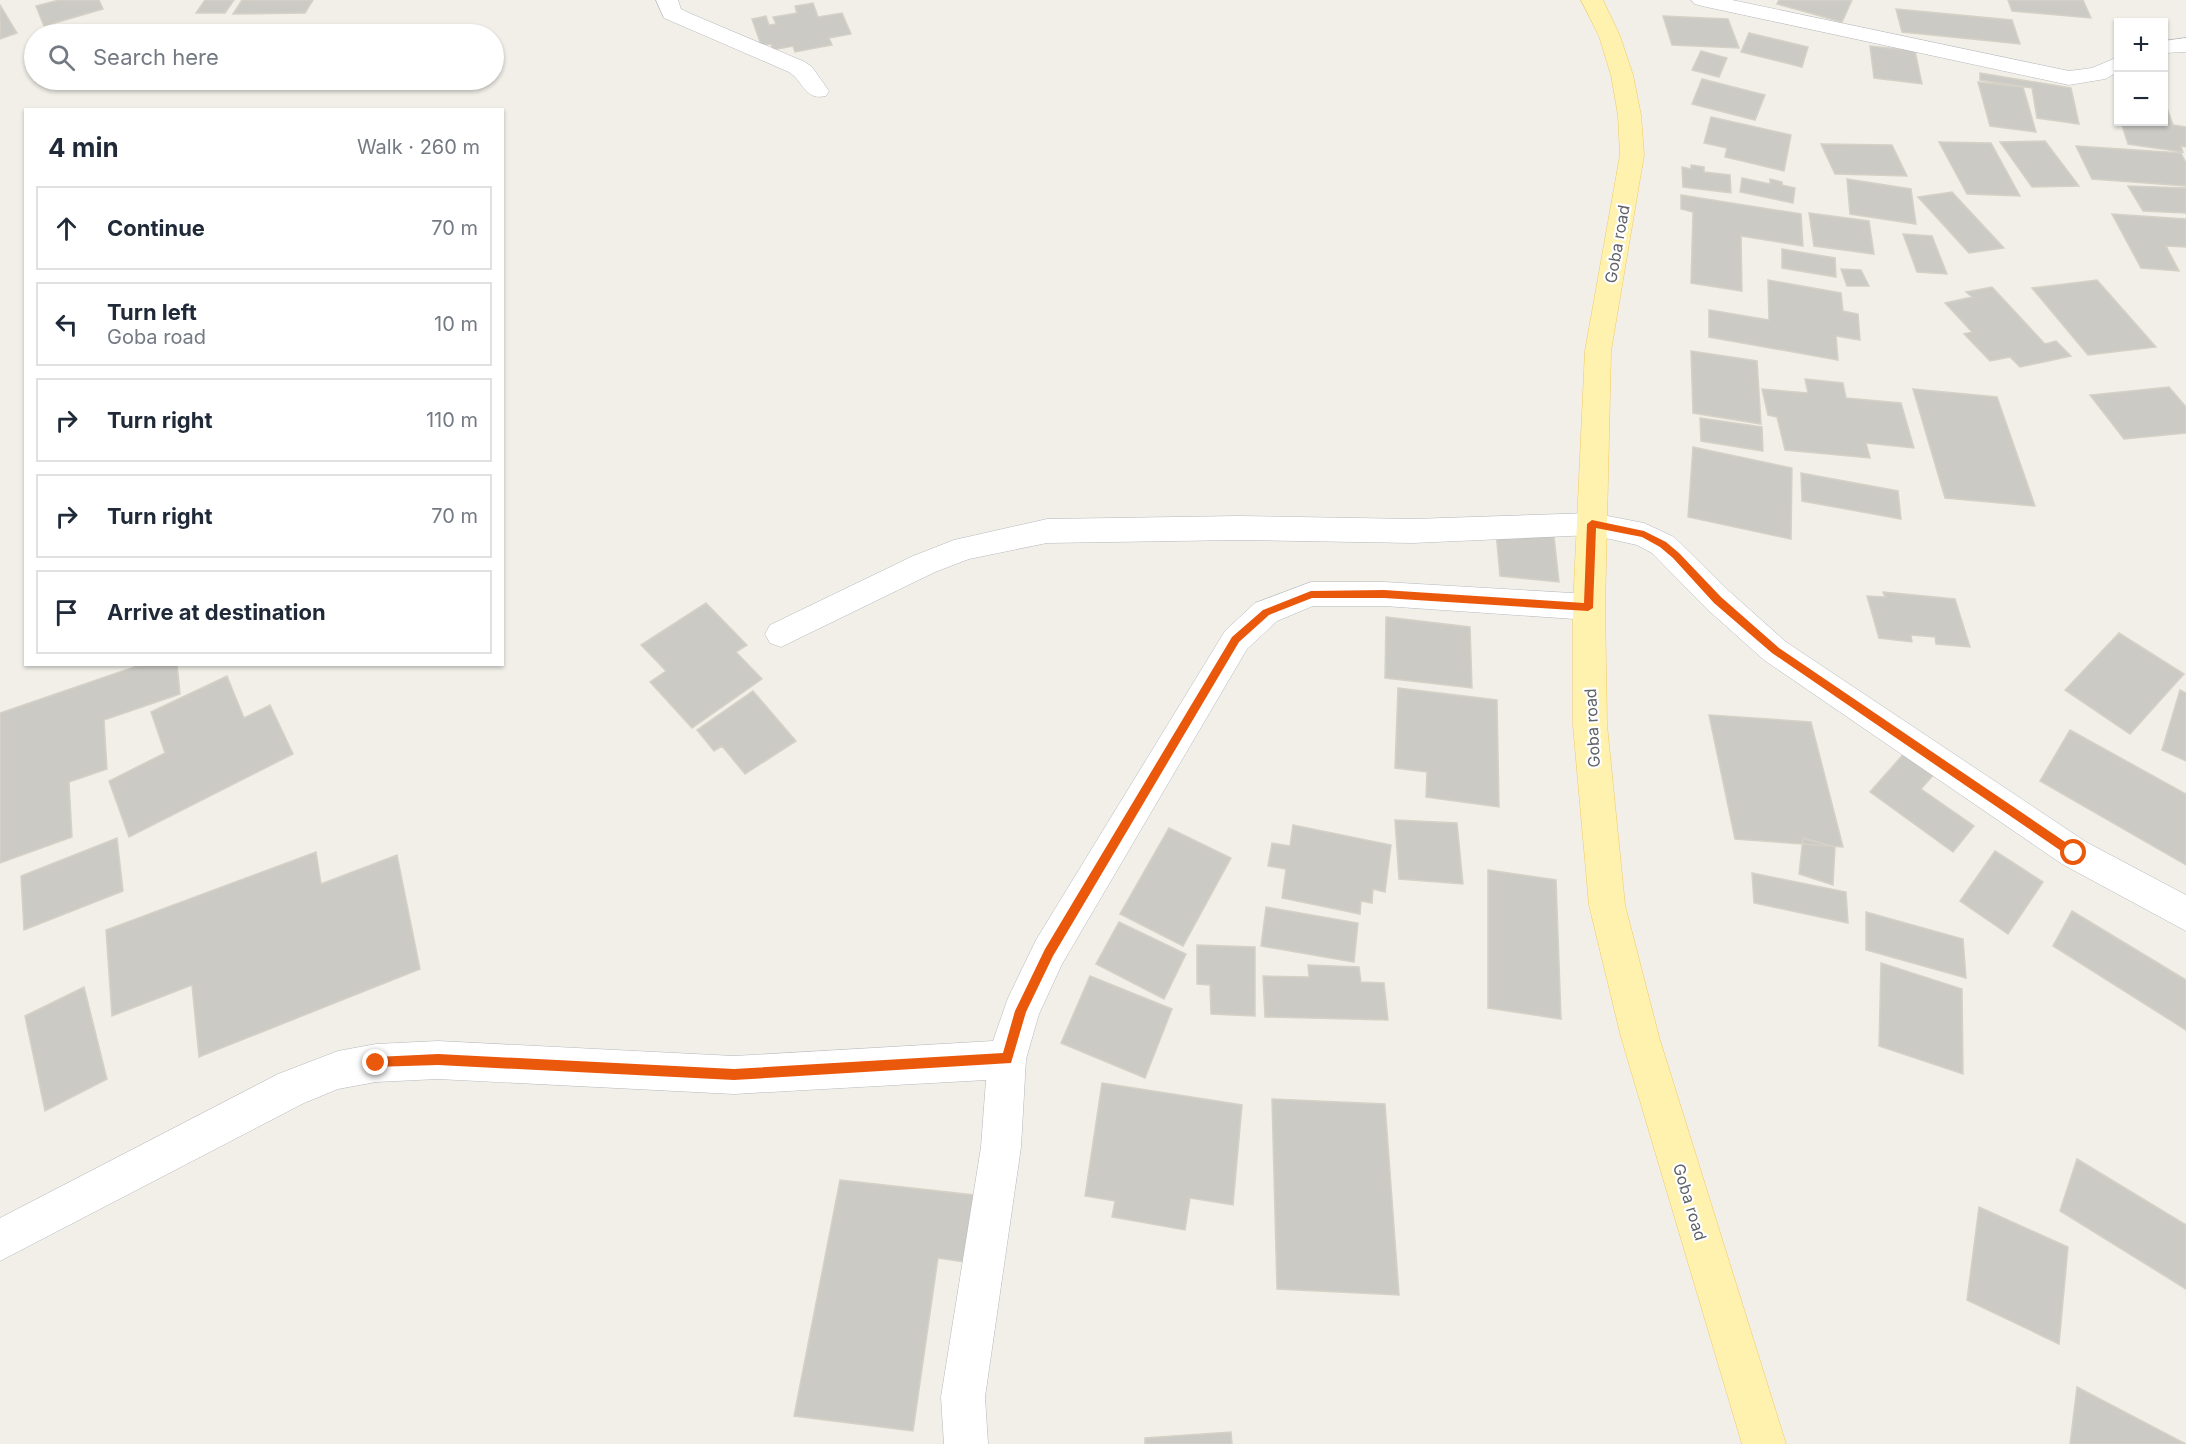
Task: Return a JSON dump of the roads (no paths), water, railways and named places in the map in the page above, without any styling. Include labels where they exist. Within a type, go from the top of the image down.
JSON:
[{"type":"main road","name":"Goba road","points":[[1592,0],[1624,78],[1632,126],[1632,155],[1598,351],[1588,608],[1590,725],[1607,905],[1640,1037],[1764,1444]]},
{"type":"street","points":[[667,0],[672,13],[681,18],[797,67],[804,72],[818,91]]},
{"type":"street","points":[[1702,0],[2069,78],[2097,74],[2114,66]]},
{"type":"street","points":[[2168,47],[2186,45]]},
{"type":"street","points":[[780,634],[924,564],[965,548],[1047,531],[1239,528],[1413,531],[1592,524],[1644,534],[1676,556],[1718,600],[1776,651],[2074,853],[2186,915]]},
{"type":"street","points":[[966,1444],[963,1397],[1001,1147],[1007,1059],[1021,1011],[1049,952],[1236,640],[1266,612],[1311,594],[1384,594],[1588,608]]},
{"type":"street","points":[[0,1240],[292,1088],[338,1070],[376,1063],[438,1060],[734,1075],[1007,1059]]}]
